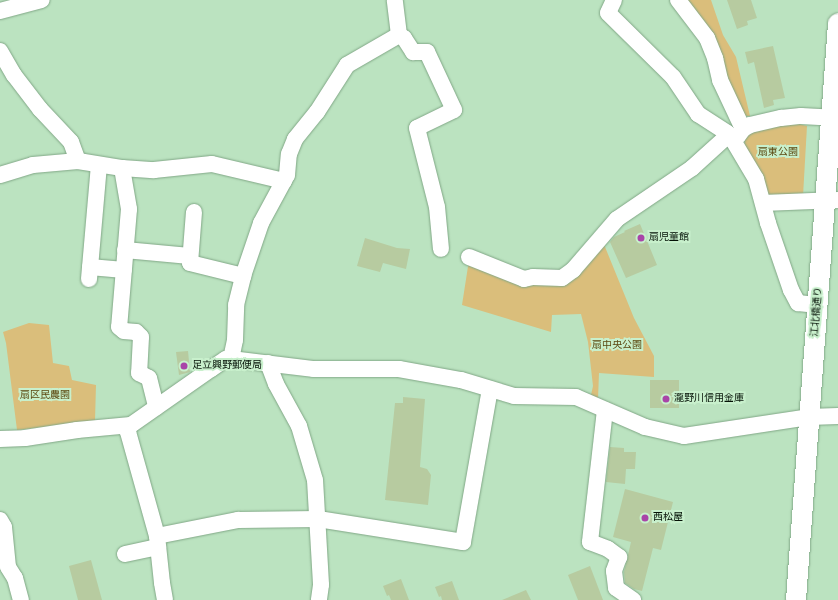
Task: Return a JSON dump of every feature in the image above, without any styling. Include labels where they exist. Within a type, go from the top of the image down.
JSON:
[{"type":"main road","name":"江北橋通り","points":[[796,600],[818,305],[832,201],[838,24]]},
{"type":"street","points":[[0,11],[42,0]]},
{"type":"street","points":[[395,0],[399,35]]},
{"type":"street","points":[[614,0],[608,13],[673,77],[698,114],[727,133],[737,133]]},
{"type":"street","points":[[678,0],[706,38],[715,58],[720,80],[737,133],[756,179],[791,290],[798,303],[818,305]]},
{"type":"street","points":[[231,359],[235,340],[236,305],[243,276],[261,223],[287,175],[289,154],[295,139],[317,112],[347,65],[399,35]]},
{"type":"street","points":[[399,35],[404,38],[413,52],[427,52],[454,110],[417,128],[437,208],[441,249]]},
{"type":"street","points":[[0,51],[14,75],[40,109],[71,142],[78,161]]},
{"type":"street","points":[[468,257],[524,279],[534,277],[562,278],[573,270],[617,219],[692,168],[724,139],[750,125],[801,116],[834,118]]},
{"type":"street","points":[[0,175],[33,165],[78,161],[122,168],[154,170],[212,164],[284,181]]},
{"type":"street","points":[[99,165],[90,273],[124,270]]},
{"type":"street","points":[[122,168],[128,209],[120,327],[124,331],[136,332],[141,337],[139,373],[149,378],[156,407]]},
{"type":"street","points":[[763,203],[832,201]]},
{"type":"street","points":[[194,212],[190,262],[243,276]]},
{"type":"street","points":[[125,250],[190,256]]},
{"type":"street","points":[[0,439],[25,438],[77,430],[134,424],[226,359],[314,369],[398,369],[454,379],[514,396],[576,397],[645,427],[684,436],[809,417],[838,416]]},
{"type":"street","points":[[268,363],[276,384],[299,426],[315,480],[321,585],[319,600]]},
{"type":"street","points":[[125,554],[158,541],[238,520],[318,519],[463,542],[490,390]]},
{"type":"street","points":[[605,410],[590,542],[608,549],[619,557],[614,571],[616,588],[633,600]]},
{"type":"street","points":[[125,426],[128,432],[158,541],[165,600]]},
{"type":"street","points":[[0,520],[4,527],[8,567],[15,578],[21,600]]},
{"type":"green space","points":[[685,0],[711,0],[723,35],[736,57],[750,116],[743,116]]},
{"type":"green space","name":"扇東公園","points":[[799,124],[807,126],[803,196],[767,197],[744,148],[745,139],[750,130],[779,125]]},
{"type":"green space","name":"扇中央公園","points":[[603,242],[634,318],[654,356],[654,377],[599,373],[598,399],[591,395],[593,386],[588,342],[581,314],[552,315],[551,332],[462,305],[469,260],[564,282]]},
{"type":"green space","name":"扇区民農園","points":[[29,323],[49,325],[53,363],[69,366],[72,380],[96,385],[95,421],[17,430],[6,343],[3,332]]},
{"type":"building","points":[[727,0],[751,0],[757,18],[747,21],[748,25],[737,29]]},
{"type":"building","points":[[773,46],[785,98],[773,100],[774,105],[764,108],[754,62],[748,64],[745,52]]},
{"type":"building","points":[[640,224],[657,265],[626,278],[610,242],[614,237],[625,232],[624,231]]},
{"type":"building","points":[[365,238],[397,248],[410,249],[406,269],[383,263],[380,272],[357,266]]},
{"type":"building","points":[[188,351],[190,372],[179,375],[176,352]]},
{"type":"building","points":[[650,380],[679,380],[679,408],[650,408]]},
{"type":"building","points":[[403,397],[425,399],[420,467],[427,469],[431,475],[428,505],[385,500],[395,403],[403,403]]},
{"type":"building","points":[[610,447],[624,448],[624,452],[636,452],[635,469],[626,469],[625,484],[606,482]]},
{"type":"building","points":[[625,489],[673,502],[661,550],[653,548],[642,591],[634,589],[625,583],[624,572],[631,542],[613,537]]},
{"type":"building","points":[[91,560],[102,600],[78,600],[69,566]]},
{"type":"building","points":[[590,566],[603,600],[578,600],[568,575]]},
{"type":"building","points":[[401,579],[409,600],[391,600],[389,595],[387,596],[383,586]]},
{"type":"building","points":[[452,581],[459,600],[442,600],[441,596],[439,597],[435,587]]},
{"type":"building","points":[[526,590],[531,600],[502,600]]},
{"type":"place","name":"扇児童館","points":[[641,238]]},
{"type":"place","name":"足立興野郵便局","points":[[184,366]]},
{"type":"place","name":"瀧野川信用金庫","points":[[666,399]]},
{"type":"place","name":"西松屋","points":[[645,518]]}]
